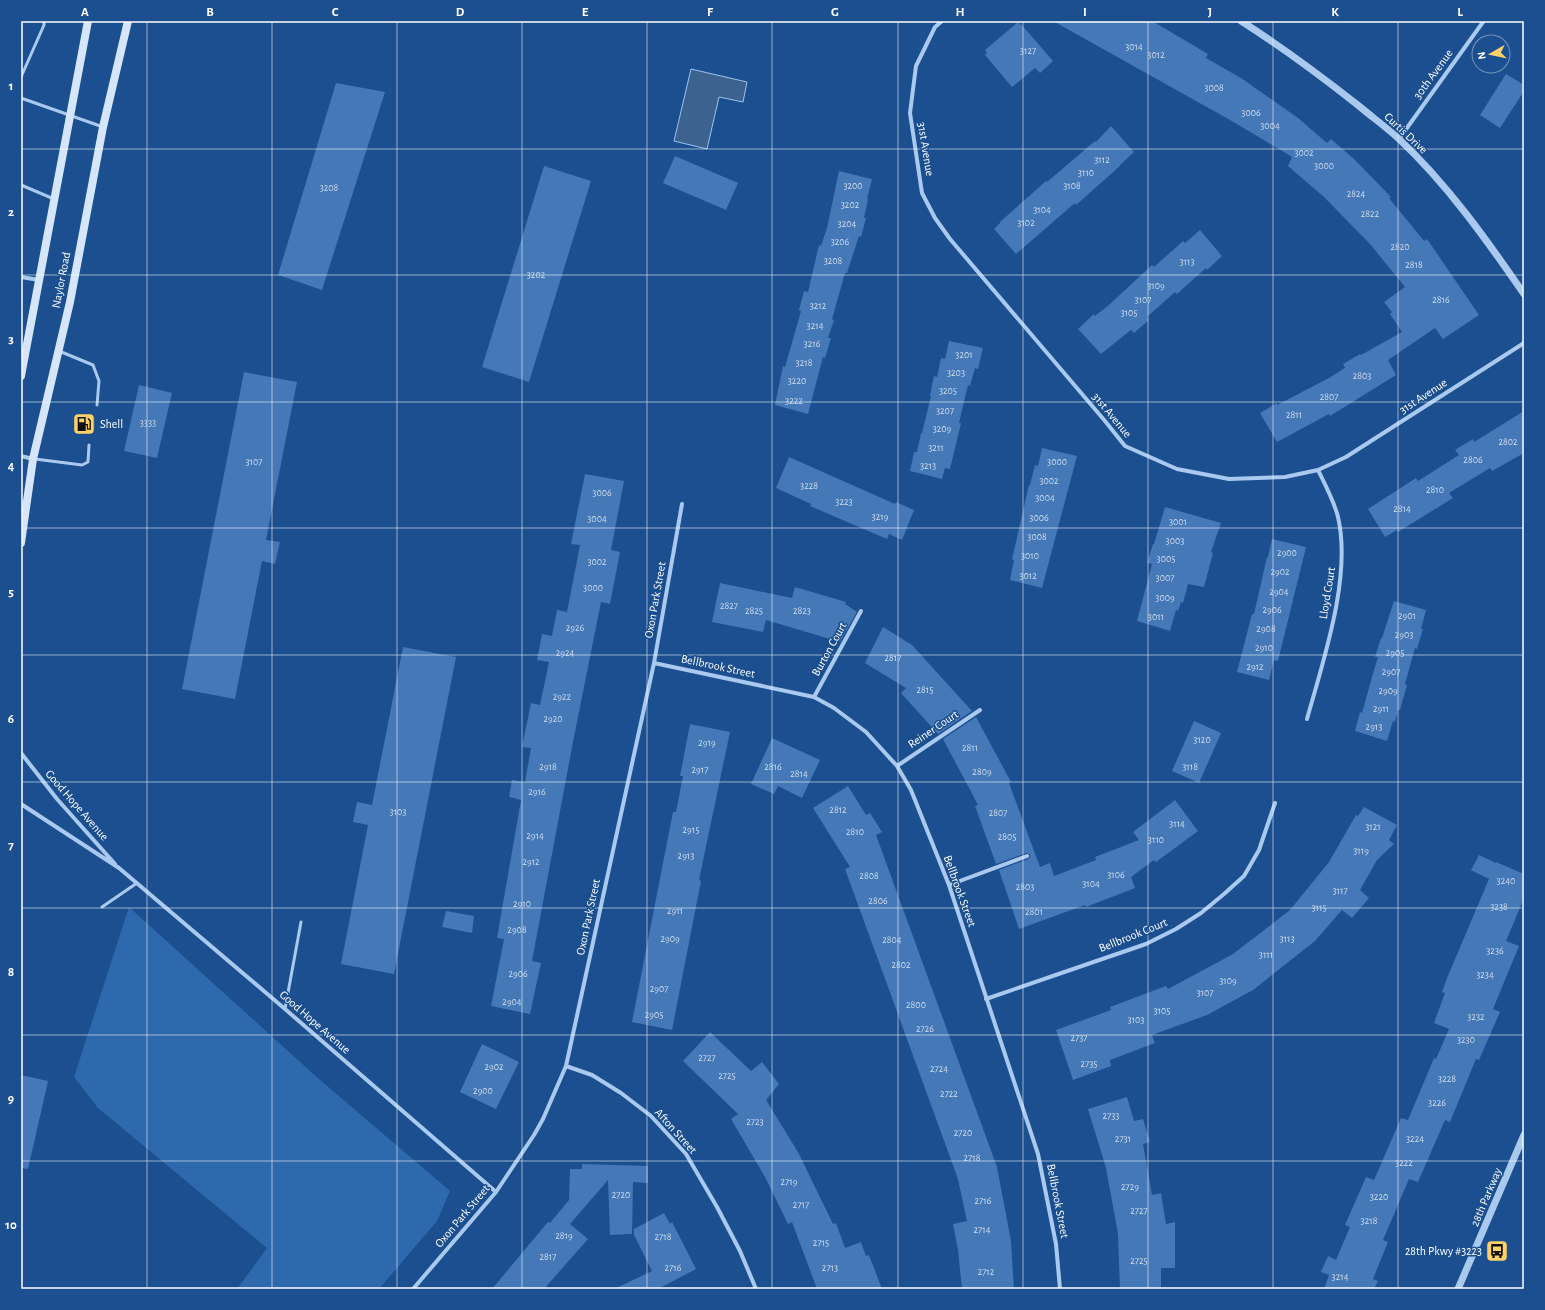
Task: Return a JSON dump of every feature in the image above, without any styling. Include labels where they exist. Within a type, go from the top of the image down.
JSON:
[{"type":"main road","name":"Naylor Road","points":[[21,376],[88,21]]},
{"type":"main road","name":"Naylor Road","points":[[21,543],[33,459],[70,302],[103,127],[128,21]]},
{"type":"street","name":"31st Avenue","points":[[942,21],[935,27],[916,66],[910,113],[922,193],[935,218],[950,239],[1125,446],[1177,469],[1229,479],[1285,477],[1318,470],[1346,457],[1524,343]]},
{"type":"street","name":"Curtis Drive","points":[[1241,21],[1273,41],[1327,81],[1399,138],[1450,195],[1488,242],[1524,294]]},
{"type":"street","name":"30th Avenue","points":[[1399,138],[1483,22]]},
{"type":"street","points":[[21,277],[39,280]]},
{"type":"street","points":[[21,456],[33,459]]},
{"type":"street","name":"Lloyd Court","points":[[1307,719],[1337,603],[1342,546],[1338,518],[1332,498],[1318,470]]},
{"type":"street","name":"Oxon Park Street","points":[[413,1289],[496,1192],[543,1119],[566,1066],[654,663],[682,504]]},
{"type":"street","name":"Burton Court","points":[[814,697],[861,611]]},
{"type":"street","name":"Bellbrook Street","points":[[654,663],[814,697],[834,708],[866,732],[897,766],[911,790],[949,885],[1038,1154],[1056,1244],[1060,1289]]},
{"type":"street","name":"Reiner Court","points":[[897,766],[980,710]]},
{"type":"street","name":"Good Hope Avenue","points":[[21,753],[57,799],[119,868]]},
{"type":"street","name":"Good Hope Avenue","points":[[21,804],[119,868],[285,1009],[496,1192]]},
{"type":"street","name":"Bellbrook Court","points":[[986,999],[1146,944],[1176,929],[1201,913],[1244,876],[1259,850],[1275,804]]},
{"type":"street","points":[[949,885],[1027,856]]},
{"type":"street","name":"Afton Street","points":[[566,1066],[592,1075],[621,1093],[651,1116],[686,1154],[718,1207],[740,1251],[756,1289]]},
{"type":"street","name":"28th Parkway","points":[[1458,1289],[1524,1135]]},
{"type":"lane","points":[[21,77],[44,25],[44,21]]},
{"type":"lane","points":[[21,98],[103,127]]},
{"type":"lane","points":[[21,185],[54,199]]},
{"type":"lane","points":[[58,350],[93,365],[98,381],[97,406]]},
{"type":"lane","points":[[33,459],[82,465],[88,462],[89,445]]},
{"type":"lane","points":[[102,907],[137,883]]},
{"type":"lane","points":[[285,1009],[301,922]]},
{"type":"shaded area","points":[[691,69],[747,82],[743,102],[719,97],[707,149],[674,141]]},
{"type":"shaded area","points":[[129,907],[319,1079],[450,1191],[437,1221],[379,1289],[237,1289],[267,1248],[98,1108],[74,1077]]},
{"type":"building","points":[[1053,21],[1152,21],[1208,54],[1206,58],[1241,78],[1298,118],[1327,143],[1331,139],[1354,159],[1391,197],[1389,198],[1424,241],[1427,239],[1479,315],[1443,339],[1435,328],[1388,360],[1396,375],[1330,416],[1329,414],[1277,442],[1260,413],[1277,403],[1277,405],[1329,378],[1345,368],[1343,364],[1402,332],[1390,314],[1392,312],[1384,302],[1405,287],[1370,244],[1324,197],[1288,166],[1292,157],[1230,120]]},
{"type":"building","points":[[1018,22],[1053,61],[1040,73],[1035,68],[1012,87],[985,55],[987,53],[985,50]]},
{"type":"building","points":[[1506,74],[1524,85],[1524,91],[1500,128],[1480,115]]},
{"type":"building","points":[[336,83],[385,92],[322,290],[278,275]]},
{"type":"building","points":[[1111,126],[1134,152],[1076,205],[1075,203],[1016,254],[994,229],[1046,181],[1047,182],[1095,141],[1096,142]]},
{"type":"building","points":[[675,156],[738,183],[726,210],[663,183]]},
{"type":"building","points":[[544,166],[591,181],[529,382],[482,367]]},
{"type":"building","points":[[839,171],[872,179],[864,218],[866,218],[861,237],[859,236],[847,273],[845,273],[832,319],[834,320],[828,338],[831,338],[825,358],[823,357],[808,414],[775,405],[783,366],[785,367],[801,311],[799,310],[804,291],[808,292],[819,245],[821,246],[827,228]]},
{"type":"building","points":[[1200,230],[1222,256],[1177,294],[1175,292],[1147,317],[1149,320],[1134,333],[1131,330],[1101,354],[1078,329],[1094,314],[1095,316],[1110,304],[1152,265],[1154,267],[1183,241],[1185,243]]},
{"type":"building","points":[[949,341],[983,348],[978,369],[975,368],[970,386],[968,385],[950,469],[945,468],[942,479],[910,471],[914,452],[917,452],[922,433],[934,376],[937,377],[941,358],[945,359]]},
{"type":"building","points":[[244,372],[297,382],[266,540],[280,542],[275,564],[262,561],[235,699],[182,689]]},
{"type":"building","points":[[139,385],[172,393],[157,458],[124,451]]},
{"type":"building","points":[[1524,411],[1524,453],[1492,471],[1490,468],[1449,493],[1453,498],[1398,532],[1397,530],[1385,537],[1368,509],[1416,478],[1418,481],[1459,455],[1455,450],[1473,439],[1474,442]]},
{"type":"building","points":[[1042,448],[1077,456],[1042,588],[1010,580],[1014,560],[1012,559],[1029,485],[1035,465],[1038,466]]},
{"type":"building","points":[[789,457],[895,504],[896,502],[914,510],[902,540],[889,534],[887,539],[810,506],[811,504],[776,488]]},
{"type":"building","points":[[585,474],[624,481],[611,550],[620,552],[610,604],[601,602],[572,747],[532,961],[541,963],[530,1014],[491,1006],[504,939],[497,938],[521,800],[509,797],[512,780],[525,782],[531,748],[522,747],[531,703],[540,705],[549,662],[537,660],[542,634],[552,636],[557,610],[567,612],[580,545],[571,544]]},
{"type":"building","points":[[1165,507],[1221,523],[1211,552],[1213,553],[1204,587],[1188,584],[1183,603],[1181,602],[1178,611],[1176,610],[1170,631],[1137,621],[1152,564],[1147,563]]},
{"type":"building","points":[[1272,539],[1306,547],[1278,661],[1274,660],[1269,680],[1237,672],[1252,614],[1254,614]]},
{"type":"building","points":[[720,583],[792,598],[795,587],[846,602],[845,604],[857,612],[840,642],[766,620],[763,632],[712,622]]},
{"type":"building","points":[[1394,601],[1426,610],[1421,629],[1423,629],[1417,649],[1415,648],[1405,684],[1407,685],[1400,710],[1398,710],[1395,722],[1393,721],[1387,741],[1355,731],[1360,712],[1362,713],[1378,657],[1375,657]]},
{"type":"building","points":[[883,627],[912,645],[972,711],[938,734],[901,693],[906,688],[865,663]]},
{"type":"building","points":[[403,647],[456,657],[394,974],[341,964],[368,825],[353,822],[357,802],[372,805]]},
{"type":"building","points":[[976,717],[1011,782],[1009,783],[1040,867],[1050,863],[1054,876],[1096,860],[1095,857],[1139,840],[1133,832],[1175,800],[1198,831],[1156,862],[1154,860],[1131,877],[1135,888],[1086,907],[1085,905],[1019,929],[999,870],[1028,859],[1030,854],[1026,853],[996,864],[975,806],[978,805],[943,739]]},
{"type":"building","points":[[1194,721],[1221,733],[1199,783],[1172,771]]},
{"type":"building","points":[[690,724],[730,732],[699,880],[701,881],[672,1030],[632,1022],[673,812],[676,812],[683,776],[680,776]]},
{"type":"building","points":[[772,738],[820,760],[802,798],[778,786],[774,794],[751,784]]},
{"type":"building","points":[[848,786],[866,815],[870,813],[882,832],[876,835],[997,1167],[1011,1241],[1014,1289],[962,1289],[958,1250],[953,1224],[967,1221],[958,1179],[845,869],[850,867],[813,808]]},
{"type":"building","points":[[1364,807],[1397,825],[1389,840],[1394,844],[1377,860],[1360,890],[1369,898],[1352,918],[1342,910],[1315,941],[1253,990],[1207,1015],[1152,1035],[1155,1043],[1110,1060],[1111,1066],[1073,1080],[1056,1030],[1111,1010],[1110,1007],[1166,986],[1168,989],[1233,954],[1290,910],[1329,862],[1356,815],[1358,816]]},
{"type":"building","points":[[1479,855],[1524,874],[1524,898],[1506,941],[1519,946],[1493,1009],[1500,1012],[1479,1060],[1476,1059],[1450,1122],[1445,1120],[1418,1182],[1409,1179],[1383,1240],[1388,1242],[1373,1279],[1378,1281],[1374,1289],[1324,1289],[1329,1275],[1321,1272],[1328,1256],[1336,1260],[1350,1227],[1345,1225],[1366,1177],[1374,1180],[1401,1118],[1408,1120],[1434,1058],[1436,1059],[1449,1029],[1434,1023],[1445,993],[1442,992],[1447,978],[1489,879],[1471,870]]},
{"type":"building","points":[[446,911],[474,916],[472,933],[442,927]]},
{"type":"building","points":[[710,1032],[751,1071],[762,1062],[779,1084],[766,1100],[798,1152],[833,1224],[836,1223],[845,1248],[861,1242],[866,1256],[869,1255],[882,1289],[817,1289],[792,1222],[788,1224],[765,1177],[731,1119],[738,1114],[683,1061]]},
{"type":"building","points":[[482,1044],[519,1062],[496,1109],[460,1092]]},
{"type":"building","points":[[21,1075],[48,1081],[28,1169],[21,1168]]},
{"type":"building","points":[[1127,1097],[1134,1121],[1143,1119],[1150,1142],[1143,1144],[1152,1195],[1161,1193],[1166,1224],[1175,1222],[1175,1268],[1161,1268],[1161,1289],[1120,1289],[1118,1234],[1106,1168],[1088,1109]]},
{"type":"building","points":[[582,1164],[648,1166],[648,1183],[633,1182],[632,1234],[610,1235],[608,1180],[570,1224],[588,1239],[544,1289],[492,1289],[548,1222],[550,1223],[569,1200],[570,1169],[582,1169]]},
{"type":"building","points":[[664,1213],[670,1224],[672,1222],[696,1269],[658,1289],[614,1289],[652,1271],[634,1235],[634,1229]]},
{"type":"place","name":"Shell","points":[[84,424]]},
{"type":"place","name":"28th Pkwy #3223","points":[[1497,1251]]}]
